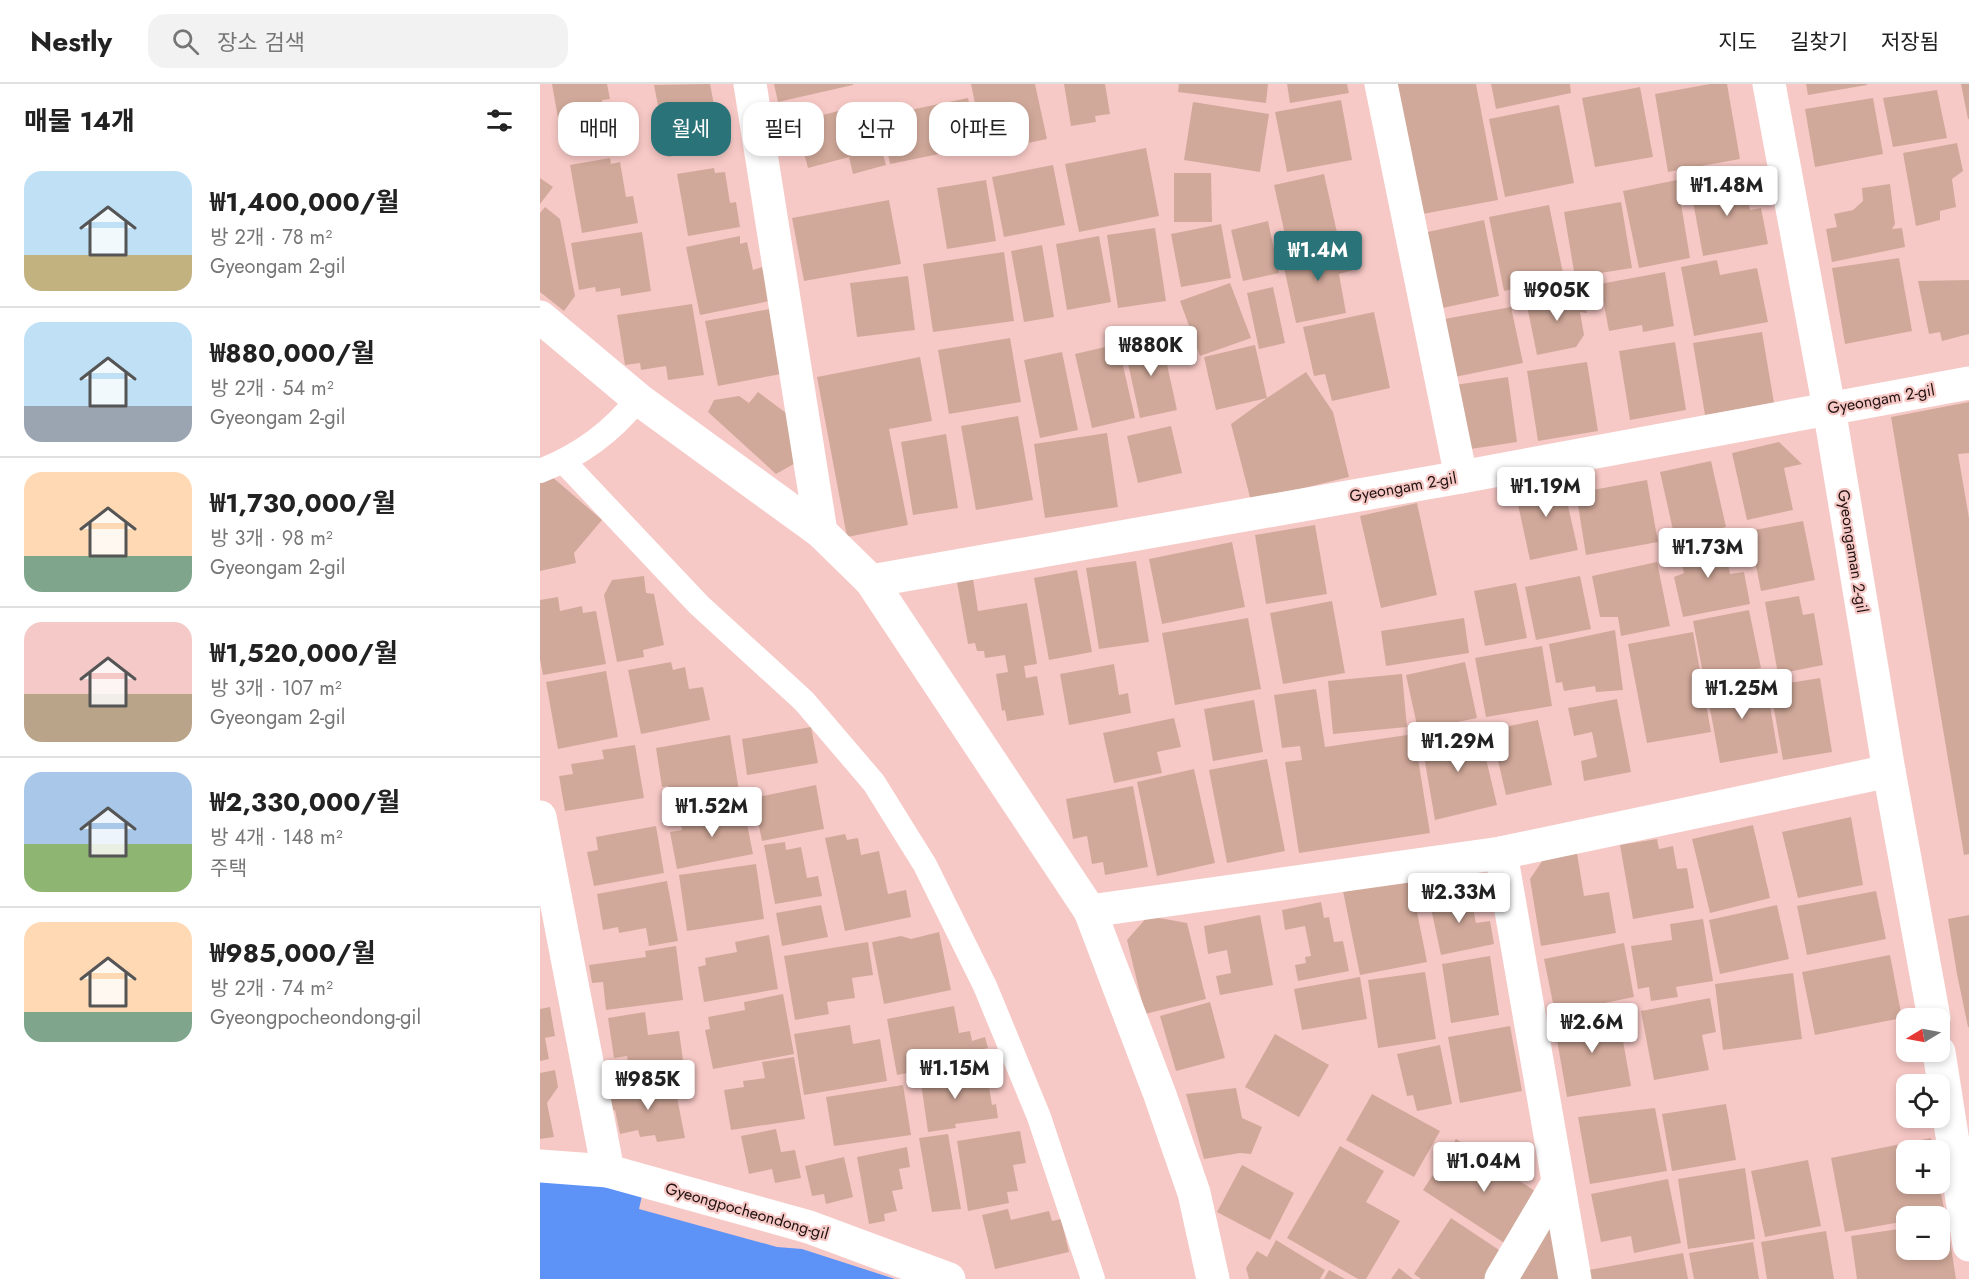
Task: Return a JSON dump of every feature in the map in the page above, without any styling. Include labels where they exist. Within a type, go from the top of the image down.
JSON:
[{"type":"street","points":[[750,84],[821,532]]},
{"type":"street","points":[[1381,84],[1461,477]]},
{"type":"street","name":"Gyeongaman 2-gil","points":[[1769,84],[1829,408],[1889,771],[1932,1008]]},
{"type":"street","points":[[540,317],[638,399],[821,532],[871,581],[1090,911],[1160,1095],[1194,1193],[1213,1279]]},
{"type":"street","name":"Gyeongam 2-gil","points":[[871,581],[1461,477],[1969,383]]},
{"type":"street","points":[[1090,911],[1501,853],[1889,771]]},
{"type":"street","points":[[540,817],[608,1171]]},
{"type":"street","points":[[1501,853],[1575,1279]]},
{"type":"street","points":[[1946,1062],[1957,1081],[1969,1245]]},
{"type":"street","name":"Gyeongpocheondong-gil","points":[[540,1166],[608,1171],[809,1227],[949,1279]]},
{"type":"street","points":[[1501,1279],[1557,1184]]},
{"type":"lane","points":[[540,471],[564,462],[600,438],[622,420],[638,399]]},
{"type":"lane","points":[[564,462],[699,605],[804,701],[874,783],[926,865],[985,986],[1039,1117],[1093,1279]]},
{"type":"water","points":[[540,1175],[643,1191],[639,1209],[777,1247],[802,1249],[895,1279],[540,1279]]},
{"type":"building","points":[[552,84],[607,84],[610,99],[602,100],[602,102],[558,102],[558,118]]},
{"type":"building","points":[[710,84],[713,102],[657,102],[654,85]]},
{"type":"building","points":[[774,84],[853,84],[853,85],[778,102]]},
{"type":"building","points":[[971,84],[1035,84],[1047,139],[1029,143],[1029,102],[975,102]]},
{"type":"building","points":[[1064,84],[1105,84],[1110,114],[1095,116],[1096,122],[1071,126]]},
{"type":"building","points":[[1179,84],[1268,84],[1266,103],[1178,92]]},
{"type":"building","points":[[1287,84],[1347,84],[1349,93],[1290,103]]},
{"type":"building","points":[[1392,84],[1476,84],[1498,200],[1417,215]]},
{"type":"building","points":[[1491,84],[1570,84],[1571,93],[1496,109]]},
{"type":"building","points":[[1710,84],[1727,84],[1740,159],[1668,172],[1655,94]]},
{"type":"building","points":[[1806,84],[1867,84],[1867,85],[1808,95]]},
{"type":"building","points":[[1961,84],[1969,84],[1969,119],[1968,119]]},
{"type":"building","points":[[1640,87],[1653,157],[1595,167],[1582,98]]},
{"type":"building","points":[[1937,90],[1947,138],[1893,147],[1883,98]]},
{"type":"building","points":[[968,98],[969,102],[949,102]]},
{"type":"building","points":[[1873,98],[1883,154],[1815,167],[1805,109]]},
{"type":"building","points":[[1341,100],[1352,160],[1287,172],[1275,112]]},
{"type":"building","points":[[1193,102],[1269,114],[1260,172],[1184,160]]},
{"type":"building","points":[[1559,105],[1574,183],[1505,197],[1489,119]]},
{"type":"building","points":[[929,106],[929,156],[890,164],[888,156],[917,156],[917,109]]},
{"type":"building","points":[[836,112],[836,156],[884,156],[886,165],[853,174],[849,157],[808,168],[805,156],[824,156],[824,115]]},
{"type":"building","points":[[1957,143],[1963,171],[1952,179],[1956,207],[1940,211],[1940,220],[1916,226],[1903,153]]},
{"type":"building","points":[[1146,148],[1159,216],[1079,232],[1065,164]]},
{"type":"building","points":[[610,158],[611,164],[620,162],[626,197],[633,196],[638,223],[582,233],[570,165]]},
{"type":"building","points":[[1053,165],[1065,225],[1004,237],[992,177]]},
{"type":"building","points":[[714,168],[715,173],[725,172],[730,203],[736,202],[740,227],[688,236],[677,174]]},
{"type":"building","points":[[1174,173],[1211,173],[1212,222],[1174,222]]},
{"type":"building","points":[[1324,174],[1338,237],[1288,248],[1274,185]]},
{"type":"building","points":[[1743,175],[1750,210],[1761,208],[1768,244],[1703,256],[1690,185]]},
{"type":"building","points":[[540,178],[553,187],[540,204]]},
{"type":"building","points":[[986,180],[996,241],[947,249],[937,188]]},
{"type":"building","points":[[1677,180],[1690,258],[1639,268],[1623,191]]},
{"type":"building","points":[[1890,184],[1895,224],[1892,229],[1902,228],[1905,247],[1832,262],[1826,229],[1837,227],[1834,214],[1853,210],[1863,201],[1862,188]]},
{"type":"building","points":[[889,200],[901,264],[804,281],[792,218]]},
{"type":"building","points":[[1621,202],[1632,268],[1575,277],[1564,212]]},
{"type":"building","points":[[1549,205],[1564,278],[1504,291],[1489,217]]},
{"type":"building","points":[[545,207],[560,219],[575,296],[564,311],[540,292],[540,213]]},
{"type":"building","points":[[1484,220],[1499,296],[1433,310],[1418,234]]},
{"type":"building","points":[[1268,221],[1279,273],[1243,281],[1231,230]]},
{"type":"building","points":[[1221,224],[1231,278],[1181,287],[1171,234]]},
{"type":"building","points":[[1155,228],[1166,301],[1118,308],[1107,235]]},
{"type":"building","points":[[642,232],[651,291],[621,296],[620,288],[596,292],[595,287],[579,290],[571,243]]},
{"type":"building","points":[[740,236],[740,244],[747,242],[753,270],[762,267],[770,301],[700,315],[686,247]]},
{"type":"building","points":[[1099,236],[1111,302],[1067,310],[1056,244]]},
{"type":"building","points":[[1352,244],[1357,269],[1339,274],[1346,313],[1296,323],[1282,258]]},
{"type":"building","points":[[1042,245],[1054,317],[1024,322],[1011,251]]},
{"type":"building","points":[[1004,252],[1014,321],[933,332],[923,264]]},
{"type":"building","points":[[1899,258],[1912,331],[1845,344],[1832,268]]},
{"type":"building","points":[[1717,260],[1720,275],[1757,268],[1768,322],[1694,336],[1681,267]]},
{"type":"building","points":[[1665,272],[1674,326],[1643,332],[1642,325],[1609,331],[1600,284]]},
{"type":"building","points":[[908,276],[915,330],[857,337],[850,283]]},
{"type":"building","points":[[1969,280],[1969,334],[1942,341],[1940,332],[1929,334],[1918,281]]},
{"type":"building","points":[[1230,283],[1251,338],[1200,356],[1180,301]]},
{"type":"building","points":[[1273,287],[1285,343],[1259,349],[1247,293]]},
{"type":"building","points":[[1582,290],[1587,313],[1580,312],[1584,335],[1576,347],[1537,355],[1526,301]]},
{"type":"building","points":[[692,304],[704,375],[668,380],[666,366],[641,370],[640,363],[625,365],[617,315]]},
{"type":"building","points":[[1511,307],[1523,363],[1445,379],[1433,321]]},
{"type":"building","points":[[770,309],[781,374],[718,386],[705,321]]},
{"type":"building","points":[[1374,312],[1390,388],[1332,401],[1325,374],[1314,376],[1303,327]]},
{"type":"building","points":[[1762,332],[1774,403],[1705,415],[1693,343]]},
{"type":"building","points":[[1161,337],[1177,410],[1140,418],[1124,345]]},
{"type":"building","points":[[1010,338],[1021,402],[949,414],[938,350]]},
{"type":"building","points":[[1675,342],[1686,410],[1630,420],[1619,351]]},
{"type":"building","points":[[1118,344],[1135,418],[1092,428],[1075,354]]},
{"type":"building","points":[[1255,345],[1267,398],[1216,410],[1204,357]]},
{"type":"building","points":[[1062,352],[1078,430],[1040,438],[1024,360]]},
{"type":"building","points":[[920,357],[932,421],[889,429],[908,525],[847,537],[817,377]]},
{"type":"building","points":[[1587,362],[1598,431],[1538,441],[1527,371]]},
{"type":"building","points":[[1306,372],[1333,412],[1349,477],[1251,501],[1231,424]]},
{"type":"building","points":[[1508,377],[1517,442],[1464,450],[1455,385]]},
{"type":"building","points":[[758,392],[790,416],[799,461],[776,474],[708,412],[714,400],[739,396],[749,403]]},
{"type":"building","points":[[1969,402],[1969,453],[1958,454],[1969,518],[1969,854],[1964,855],[1891,417]]},
{"type":"building","points":[[1018,416],[1033,500],[976,510],[961,426]]},
{"type":"building","points":[[1171,426],[1182,473],[1138,483],[1127,436]]},
{"type":"building","points":[[1107,433],[1118,507],[1045,518],[1034,444]]},
{"type":"building","points":[[946,434],[958,508],[913,515],[901,442]]},
{"type":"building","points":[[1779,442],[1802,464],[1784,468],[1793,510],[1747,520],[1732,453]]},
{"type":"building","points":[[1711,461],[1726,527],[1675,539],[1660,472]]},
{"type":"building","points":[[550,475],[602,520],[574,553],[576,563],[540,571],[540,476]]},
{"type":"building","points":[[1561,475],[1578,550],[1530,560],[1514,486]]},
{"type":"building","points":[[1647,480],[1658,542],[1586,555],[1576,493]]},
{"type":"building","points":[[1417,503],[1437,595],[1381,608],[1360,516]]},
{"type":"building","points":[[1803,521],[1815,580],[1761,591],[1749,531]]},
{"type":"building","points":[[1315,525],[1327,594],[1266,604],[1255,535]]},
{"type":"building","points":[[1722,535],[1730,574],[1744,572],[1750,604],[1683,617],[1674,577],[1684,573],[1678,544]]},
{"type":"building","points":[[1232,542],[1245,607],[1162,624],[1149,559]]},
{"type":"building","points":[[1136,561],[1149,642],[1099,649],[1086,568]]},
{"type":"building","points":[[1657,562],[1670,626],[1621,636],[1618,617],[1600,617],[1592,576]]},
{"type":"building","points":[[1077,570],[1092,652],[1049,660],[1034,578]]},
{"type":"building","points":[[644,576],[646,593],[654,594],[664,645],[643,650],[644,657],[617,662],[604,595],[612,580]]},
{"type":"building","points":[[1580,576],[1591,629],[1536,640],[1525,587]]},
{"type":"building","points":[[973,579],[978,611],[1027,603],[1037,664],[1024,666],[1026,678],[1037,676],[1044,715],[1007,721],[1005,710],[1002,711],[996,674],[1008,672],[1005,655],[985,658],[984,651],[977,651],[975,643],[968,644],[957,582]]},
{"type":"building","points":[[1516,583],[1527,638],[1485,646],[1474,591]]},
{"type":"building","points":[[1799,596],[1803,615],[1814,613],[1823,665],[1778,674],[1765,602]]},
{"type":"building","points":[[558,597],[560,611],[582,606],[583,613],[596,611],[606,664],[543,675],[540,659],[540,600]]},
{"type":"building","points":[[1332,601],[1345,673],[1283,684],[1270,613]]},
{"type":"building","points":[[1749,610],[1761,668],[1704,679],[1693,621]]},
{"type":"building","points":[[1248,618],[1261,689],[1175,705],[1162,633]]},
{"type":"building","points":[[1464,618],[1469,653],[1386,666],[1381,631]]},
{"type":"building","points":[[1615,630],[1623,690],[1596,692],[1595,686],[1564,691],[1562,682],[1556,683],[1549,644]]},
{"type":"building","points":[[1693,632],[1711,732],[1647,743],[1628,644]]},
{"type":"building","points":[[1542,646],[1552,706],[1486,717],[1475,658]]},
{"type":"building","points":[[671,662],[673,670],[685,667],[689,689],[703,687],[710,720],[641,734],[628,670]]},
{"type":"building","points":[[1465,662],[1477,718],[1418,730],[1406,675]]},
{"type":"building","points":[[1114,664],[1119,695],[1128,693],[1131,713],[1069,725],[1060,674]]},
{"type":"building","points":[[606,671],[618,737],[558,749],[546,682]]},
{"type":"building","points":[[1402,674],[1407,727],[1333,734],[1328,681]]},
{"type":"building","points":[[1765,677],[1778,753],[1720,763],[1706,687]]},
{"type":"building","points":[[1820,678],[1832,752],[1783,760],[1770,686]]},
{"type":"building","points":[[1316,689],[1325,747],[1414,734],[1430,833],[1299,853],[1285,762],[1302,760],[1300,746],[1282,748],[1274,695]]},
{"type":"building","points":[[1617,699],[1631,772],[1584,781],[1581,761],[1597,757],[1592,732],[1574,736],[1568,708]]},
{"type":"building","points":[[1254,700],[1263,752],[1213,761],[1204,709]]},
{"type":"building","points":[[1174,718],[1181,747],[1157,752],[1162,773],[1114,783],[1103,733]]},
{"type":"building","points":[[1538,720],[1552,785],[1506,795],[1491,730]]},
{"type":"building","points":[[1478,725],[1497,805],[1435,820],[1421,739]]},
{"type":"building","points":[[811,727],[818,763],[747,775],[742,739]]},
{"type":"building","points":[[730,735],[739,791],[712,796],[711,789],[670,796],[668,786],[662,787],[656,748]]},
{"type":"building","points":[[635,745],[644,798],[565,811],[559,776],[573,774],[571,764],[604,759],[602,750]]},
{"type":"building","points":[[1267,759],[1285,851],[1227,863],[1209,770]]},
{"type":"building","points":[[1194,769],[1215,863],[1157,876],[1137,782]]},
{"type":"building","points":[[816,785],[824,829],[762,841],[753,798]]},
{"type":"building","points":[[1133,786],[1148,867],[1105,875],[1103,862],[1092,864],[1087,836],[1073,839],[1066,799]]},
{"type":"building","points":[[743,804],[753,854],[677,869],[670,832],[682,830],[680,821],[717,814],[716,808]]},
{"type":"building","points":[[1851,817],[1863,885],[1798,898],[1782,832]]},
{"type":"building","points":[[1753,825],[1770,898],[1710,913],[1692,839]]},
{"type":"building","points":[[656,826],[664,873],[594,886],[587,852],[598,850],[596,837]]},
{"type":"building","points":[[845,834],[847,840],[858,838],[861,855],[879,851],[888,894],[906,890],[911,917],[845,931],[825,838]]},
{"type":"building","points":[[1657,839],[1659,849],[1673,846],[1677,869],[1687,868],[1694,908],[1633,919],[1620,845]]},
{"type":"building","points":[[785,842],[786,850],[801,847],[807,878],[818,876],[822,896],[775,904],[764,845]]},
{"type":"building","points":[[1576,847],[1584,896],[1609,892],[1616,933],[1541,946],[1530,879],[1549,851]]},
{"type":"building","points":[[756,864],[764,919],[687,931],[679,875]]},
{"type":"building","points":[[1410,877],[1427,962],[1360,975],[1343,891]]},
{"type":"building","points":[[667,881],[678,941],[649,946],[646,928],[619,933],[618,927],[603,930],[597,894]]},
{"type":"building","points":[[1469,890],[1476,923],[1490,921],[1494,944],[1441,955],[1429,899]]},
{"type":"building","points":[[1876,891],[1886,939],[1807,955],[1797,906]]},
{"type":"building","points":[[1321,902],[1324,918],[1329,917],[1334,942],[1343,941],[1349,971],[1298,981],[1295,965],[1306,963],[1305,957],[1311,956],[1305,926],[1285,930],[1282,910]]},
{"type":"building","points":[[821,905],[828,937],[782,946],[776,913]]},
{"type":"building","points":[[1777,905],[1789,959],[1720,974],[1709,920]]},
{"type":"building","points":[[1260,915],[1273,985],[1220,995],[1216,976],[1231,973],[1227,950],[1208,954],[1204,926]]},
{"type":"building","points":[[1969,915],[1969,1027],[1968,1027],[1948,919]]},
{"type":"building","points":[[1148,916],[1187,923],[1206,999],[1145,1014],[1127,940]]},
{"type":"building","points":[[1703,919],[1713,981],[1676,987],[1678,997],[1651,1001],[1649,987],[1638,989],[1631,946],[1672,940],[1670,924]]},
{"type":"building","points":[[939,932],[951,990],[884,1004],[872,942],[901,936],[911,939]]},
{"type":"building","points":[[769,935],[778,989],[704,1002],[698,967],[706,965],[705,958],[737,952],[735,942]]},
{"type":"building","points":[[868,942],[873,975],[852,978],[855,998],[827,1002],[829,1014],[795,1020],[784,956]]},
{"type":"building","points":[[1624,943],[1634,997],[1555,1013],[1544,959]]},
{"type":"building","points":[[676,946],[683,1000],[606,1010],[603,982],[592,983],[589,965],[646,957],[645,951]]},
{"type":"building","points":[[1890,955],[1900,1008],[1896,1008],[1896,1019],[1815,1035],[1802,972]]},
{"type":"building","points":[[1490,956],[1499,1015],[1451,1023],[1442,964]]},
{"type":"building","points":[[1425,972],[1436,1039],[1378,1048],[1368,980]]},
{"type":"building","points":[[1793,973],[1802,1039],[1723,1050],[1715,984]]},
{"type":"building","points":[[1360,977],[1367,1019],[1302,1030],[1294,989]]},
{"type":"building","points":[[783,994],[794,1054],[713,1069],[705,1030],[710,1029],[708,1017],[745,1010],[744,1002]]},
{"type":"building","points":[[1710,998],[1716,1032],[1702,1035],[1709,1070],[1654,1080],[1641,1011]]},
{"type":"building","points":[[1210,1002],[1225,1058],[1176,1071],[1160,1016]]},
{"type":"building","points":[[954,1006],[959,1033],[970,1031],[972,1041],[985,1037],[988,1048],[974,1051],[976,1060],[897,1075],[887,1019]]},
{"type":"building","points":[[550,1007],[555,1036],[545,1038],[549,1059],[540,1061],[540,1009]]},
{"type":"building","points":[[645,1012],[648,1035],[679,1031],[685,1075],[656,1079],[654,1063],[629,1067],[627,1056],[614,1058],[608,1018]]},
{"type":"building","points":[[1618,1012],[1631,1086],[1567,1097],[1554,1023]]},
{"type":"building","points":[[850,1025],[853,1044],[880,1039],[887,1081],[804,1095],[794,1034]]},
{"type":"building","points":[[1510,1026],[1522,1091],[1460,1103],[1448,1037]]},
{"type":"building","points":[[1275,1034],[1329,1065],[1299,1117],[1245,1087]]},
{"type":"building","points":[[1440,1045],[1452,1104],[1417,1111],[1413,1095],[1407,1096],[1397,1054]]},
{"type":"building","points":[[794,1057],[805,1119],[731,1130],[724,1090],[744,1087],[743,1081],[765,1078],[762,1062]]},
{"type":"building","points":[[555,1070],[558,1087],[547,1103],[554,1137],[540,1139],[540,1073]]},
{"type":"building","points":[[964,1070],[965,1074],[972,1073],[973,1083],[988,1081],[992,1105],[996,1104],[998,1118],[955,1124],[956,1128],[928,1132],[920,1076]]},
{"type":"building","points":[[674,1082],[685,1138],[657,1142],[655,1135],[640,1137],[638,1130],[620,1134],[615,1110],[608,1112],[604,1090]]},
{"type":"building","points":[[903,1085],[911,1135],[834,1146],[826,1097]]},
{"type":"building","points":[[1236,1088],[1242,1118],[1262,1127],[1251,1154],[1240,1153],[1204,1159],[1186,1094]]},
{"type":"building","points":[[1372,1094],[1440,1131],[1414,1177],[1346,1140]]},
{"type":"building","points":[[1726,1104],[1736,1160],[1672,1171],[1662,1114]]},
{"type":"building","points":[[1655,1108],[1667,1171],[1590,1184],[1578,1117]]},
{"type":"building","points":[[776,1129],[781,1152],[795,1150],[801,1178],[775,1183],[772,1169],[749,1174],[741,1136]]},
{"type":"building","points":[[1020,1131],[1026,1163],[1013,1165],[1018,1191],[1007,1192],[1009,1203],[968,1211],[957,1141]]},
{"type":"building","points":[[948,1134],[961,1209],[932,1212],[919,1138]]},
{"type":"building","points":[[1456,1139],[1544,1197],[1512,1248],[1423,1190]]},
{"type":"building","points":[[1896,1145],[1896,1194],[1941,1194],[1944,1206],[1896,1206],[1896,1223],[1845,1232],[1831,1158]]},
{"type":"building","points":[[1340,1146],[1384,1171],[1366,1202],[1400,1221],[1366,1279],[1358,1279],[1287,1238]]},
{"type":"building","points":[[907,1147],[910,1167],[899,1169],[903,1189],[892,1191],[897,1211],[884,1214],[885,1221],[869,1224],[857,1157]]},
{"type":"building","points":[[844,1157],[853,1197],[826,1204],[824,1194],[812,1196],[805,1166]]},
{"type":"building","points":[[1808,1160],[1821,1226],[1765,1237],[1751,1171]]},
{"type":"building","points":[[1242,1165],[1294,1193],[1270,1240],[1217,1212]]},
{"type":"building","points":[[1745,1168],[1755,1239],[1688,1249],[1678,1179]]},
{"type":"building","points":[[1668,1179],[1681,1243],[1634,1253],[1631,1236],[1601,1242],[1591,1194]]},
{"type":"building","points":[[1557,1207],[1570,1279],[1510,1279]]},
{"type":"building","points":[[1008,1209],[1011,1220],[1049,1211],[1052,1221],[1061,1219],[1069,1252],[995,1269],[982,1215]]},
{"type":"building","points":[[1451,1218],[1505,1254],[1489,1279],[1421,1279],[1414,1274]]},
{"type":"building","points":[[1896,1229],[1896,1260],[1950,1260],[1950,1241],[1956,1279],[1857,1279],[1851,1236]]},
{"type":"building","points":[[1826,1231],[1834,1279],[1767,1279],[1761,1242]]},
{"type":"building","points":[[1276,1240],[1325,1270],[1320,1279],[1249,1279],[1246,1268],[1257,1251],[1267,1257]]},
{"type":"building","points":[[1753,1242],[1759,1279],[1694,1279],[1689,1253]]},
{"type":"building","points":[[1683,1253],[1688,1279],[1591,1279],[1589,1270]]},
{"type":"building","points":[[1399,1268],[1413,1279],[1391,1279]]},
{"type":"building","points":[[1329,1270],[1345,1279],[1324,1279]]}]
